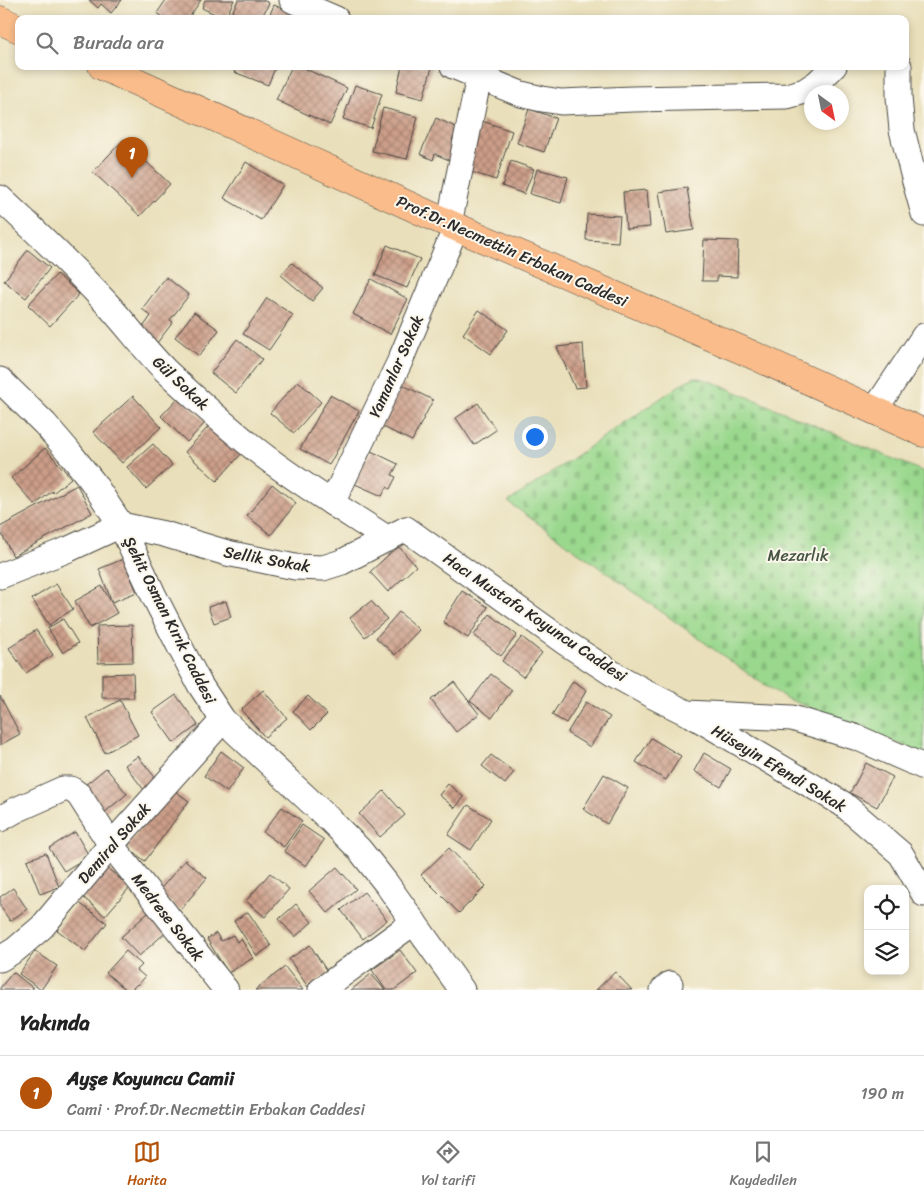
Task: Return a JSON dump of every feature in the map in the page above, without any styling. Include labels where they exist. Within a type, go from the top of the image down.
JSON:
[{"type":"main road","points":[[0,20],[15,26]]},
{"type":"main road","name":"Prof.Dr.Necmettin Erbakan Caddesi","points":[[111,70],[453,225],[924,433]]},
{"type":"street","points":[[292,0],[327,15]]},
{"type":"street","points":[[462,70],[521,94],[561,102],[633,98],[787,96],[805,91],[817,83],[830,70]]},
{"type":"street","points":[[899,70],[902,130],[924,214]]},
{"type":"street","name":"Yamanlar Sokak","points":[[332,502],[400,361],[453,225],[479,77]]},
{"type":"street","name":"Gül Sokak","points":[[0,198],[38,232],[76,271],[165,369],[227,426],[254,448],[332,502],[397,534]]},
{"type":"street","points":[[874,411],[924,336]]},
{"type":"street","name":"Şehit Osman Kırık Caddesi","points":[[0,380],[45,424],[69,452],[92,481],[122,525],[154,596],[180,647],[200,685],[223,720],[328,818],[359,850],[386,883],[462,990]]},
{"type":"street","points":[[0,576],[122,525]]},
{"type":"street","name":"Sellik Sokak","points":[[122,525],[164,534],[227,553],[295,567],[323,568],[342,562],[397,534]]},
{"type":"street","name":"Hacı Mustafa Koyuncu Caddesi","points":[[397,534],[615,675],[687,713],[792,718],[858,738],[924,767]]},
{"type":"street","name":"Hüseyin Efendi Sokak","points":[[687,713],[843,804],[912,856],[924,894]]},
{"type":"street","name":"Demiral Sokak","points":[[0,959],[15,950],[42,927],[111,845],[223,720]]},
{"type":"street","name":"Medrese Sokak","points":[[0,819],[63,789],[71,788],[79,795],[111,845],[226,990]]},
{"type":"street","points":[[321,990],[414,922]]},
{"type":"green space","name":"Mezarlık","points":[[695,377],[713,382],[924,472],[924,754],[786,698],[757,680],[508,502],[686,381]]},
{"type":"building","points":[[89,0],[122,0],[111,13],[101,4],[98,8]]},
{"type":"building","points":[[166,0],[201,0],[191,15],[160,15],[157,13]]},
{"type":"building","points":[[205,0],[234,0],[227,15],[217,15],[202,8]]},
{"type":"building","points":[[238,0],[263,0],[269,3],[263,15],[231,15]]},
{"type":"building","points":[[274,5],[299,15],[270,15]]},
{"type":"building","points":[[235,70],[274,70],[268,85],[234,72]]},
{"type":"building","points":[[290,70],[308,70],[347,88],[330,125],[276,100]]},
{"type":"building","points":[[401,70],[431,70],[423,99],[396,92]]},
{"type":"building","points":[[355,85],[382,94],[371,128],[343,119]]},
{"type":"building","points":[[383,108],[418,117],[407,159],[372,151]]},
{"type":"building","points":[[529,109],[556,118],[544,152],[517,143]]},
{"type":"building","points":[[436,118],[458,128],[452,140],[457,142],[449,160],[435,154],[433,160],[420,154]]},
{"type":"building","points":[[482,121],[512,131],[496,180],[465,170]]},
{"type":"building","points":[[123,140],[170,184],[140,216],[93,172]]},
{"type":"building","points":[[511,161],[534,169],[524,194],[502,186]]},
{"type":"building","points":[[246,162],[283,185],[261,220],[224,198]]},
{"type":"building","points":[[537,169],[568,177],[561,203],[530,194]]},
{"type":"building","points":[[687,188],[694,230],[666,234],[659,192]]},
{"type":"building","points":[[647,190],[650,227],[626,229],[623,192]]},
{"type":"building","points":[[587,214],[620,216],[618,242],[586,240]]},
{"type":"building","points":[[704,240],[738,241],[737,277],[717,276],[717,281],[702,281]]},
{"type":"building","points":[[387,245],[420,259],[407,288],[375,275]]},
{"type":"building","points":[[28,250],[50,268],[26,298],[4,281]]},
{"type":"building","points":[[292,263],[323,288],[312,301],[281,275]]},
{"type":"building","points":[[57,274],[79,294],[50,326],[28,305]]},
{"type":"building","points":[[166,277],[189,295],[170,320],[173,322],[157,343],[141,330],[151,316],[142,309]]},
{"type":"building","points":[[371,279],[408,299],[390,334],[353,314]]},
{"type":"building","points":[[267,298],[293,315],[269,350],[243,334]]},
{"type":"building","points":[[479,310],[508,330],[491,354],[463,334]]},
{"type":"building","points":[[194,312],[219,330],[199,356],[175,337]]},
{"type":"building","points":[[237,339],[262,359],[236,393],[211,373]]},
{"type":"building","points":[[583,344],[586,387],[575,388],[557,347]]},
{"type":"building","points":[[298,381],[321,402],[294,433],[270,413]]},
{"type":"building","points":[[401,384],[433,400],[412,441],[381,426]]},
{"type":"building","points":[[330,395],[359,411],[329,465],[300,449]]},
{"type":"building","points":[[133,396],[161,427],[122,463],[93,432]]},
{"type":"building","points":[[180,396],[206,422],[187,442],[161,416]]},
{"type":"building","points":[[478,403],[496,430],[474,445],[456,418]]},
{"type":"building","points":[[211,424],[242,453],[217,481],[185,452]]},
{"type":"building","points":[[153,444],[172,465],[146,489],[127,467]]},
{"type":"building","points":[[45,448],[71,478],[35,505],[11,478]]},
{"type":"building","points":[[371,451],[398,464],[392,475],[396,477],[390,489],[387,487],[382,496],[355,484]]},
{"type":"building","points":[[272,484],[296,503],[271,535],[247,516]]},
{"type":"building","points":[[77,485],[92,513],[13,556],[0,531],[0,527]]},
{"type":"building","points":[[398,546],[416,566],[388,592],[370,572]]},
{"type":"building","points":[[123,559],[137,592],[112,602],[99,569]]},
{"type":"building","points":[[56,584],[73,609],[49,625],[32,599]]},
{"type":"building","points":[[102,586],[117,613],[90,628],[75,601]]},
{"type":"building","points":[[462,591],[488,607],[468,638],[443,622]]},
{"type":"building","points":[[226,601],[231,617],[214,623],[208,607]]},
{"type":"building","points":[[371,601],[387,619],[365,637],[350,618]]},
{"type":"building","points":[[399,612],[419,630],[395,655],[376,638]]},
{"type":"building","points":[[490,614],[517,635],[501,656],[474,635]]},
{"type":"building","points":[[63,619],[78,643],[63,653],[48,628]]},
{"type":"building","points":[[132,625],[133,662],[98,663],[97,626]]},
{"type":"building","points":[[36,630],[53,655],[26,673],[9,648]]},
{"type":"building","points":[[522,637],[542,653],[523,677],[502,661]]},
{"type":"building","points":[[133,673],[134,698],[102,698],[102,674]]},
{"type":"building","points":[[491,674],[512,690],[492,718],[470,701]]},
{"type":"building","points":[[573,681],[587,690],[566,723],[552,715]]},
{"type":"building","points":[[454,682],[479,714],[456,732],[431,700]]},
{"type":"building","points":[[263,690],[287,718],[265,737],[241,710]]},
{"type":"building","points":[[176,695],[198,725],[174,743],[152,712]]},
{"type":"building","points":[[0,696],[20,734],[0,745]]},
{"type":"building","points":[[308,696],[327,714],[311,730],[293,711]]},
{"type":"building","points":[[120,700],[138,735],[105,753],[87,718]]},
{"type":"building","points":[[586,702],[610,717],[590,747],[567,733]]},
{"type":"building","points":[[651,738],[681,756],[666,780],[636,762]]},
{"type":"building","points":[[221,751],[244,768],[227,792],[204,776]]},
{"type":"building","points":[[704,753],[731,769],[721,787],[694,771]]},
{"type":"building","points":[[491,755],[514,772],[505,784],[482,766]]},
{"type":"building","points":[[138,756],[157,780],[144,790],[125,765]]},
{"type":"building","points":[[866,763],[893,777],[877,807],[850,793]]},
{"type":"building","points":[[106,768],[127,794],[105,812],[84,786]]},
{"type":"building","points":[[604,774],[628,788],[607,824],[583,809]]},
{"type":"building","points":[[448,784],[464,797],[455,808],[439,795]]},
{"type":"building","points":[[171,788],[189,801],[145,861],[127,847]]},
{"type":"building","points":[[384,791],[405,815],[380,837],[359,814]]},
{"type":"building","points":[[468,805],[491,819],[471,850],[448,835]]},
{"type":"building","points":[[282,807],[302,821],[284,847],[263,832]]},
{"type":"building","points":[[302,825],[324,840],[306,866],[284,851]]},
{"type":"building","points":[[75,832],[89,856],[64,871],[49,848]]},
{"type":"building","points":[[449,848],[486,886],[459,913],[421,875]]},
{"type":"building","points":[[46,853],[59,887],[40,894],[27,860]]},
{"type":"building","points":[[185,860],[207,878],[180,910],[158,892]]},
{"type":"building","points":[[337,867],[356,889],[328,913],[309,891]]},
{"type":"building","points":[[107,868],[130,887],[105,916],[83,897]]},
{"type":"building","points":[[270,873],[289,889],[265,917],[246,901]]},
{"type":"building","points":[[13,888],[27,909],[10,921],[0,906],[0,897]]},
{"type":"building","points":[[364,892],[387,920],[363,939],[341,910]]},
{"type":"building","points":[[78,902],[107,923],[85,951],[57,930]]},
{"type":"building","points":[[296,904],[312,922],[295,937],[279,919]]},
{"type":"building","points":[[149,912],[166,932],[139,956],[121,937]]},
{"type":"building","points":[[248,912],[271,946],[257,956],[234,921]]},
{"type":"building","points":[[216,933],[221,941],[233,935],[237,942],[241,939],[253,958],[228,973],[207,939]]},
{"type":"building","points":[[310,945],[328,973],[308,987],[289,959]]},
{"type":"building","points":[[400,950],[417,973],[394,990],[386,990],[372,970]]},
{"type":"building","points":[[35,951],[57,966],[41,990],[19,974]]},
{"type":"building","points":[[126,951],[142,965],[137,970],[145,977],[131,990],[126,990],[106,973]]},
{"type":"building","points":[[285,967],[303,990],[255,990],[261,985]]},
{"type":"building","points":[[13,972],[33,988],[32,990],[0,990]]},
{"type":"building","points":[[615,972],[632,990],[596,990]]},
{"type":"building","points":[[371,974],[385,990],[351,990]]},
{"type":"place","name":"Ayşe Koyuncu Camii","points":[[132,178]]}]
